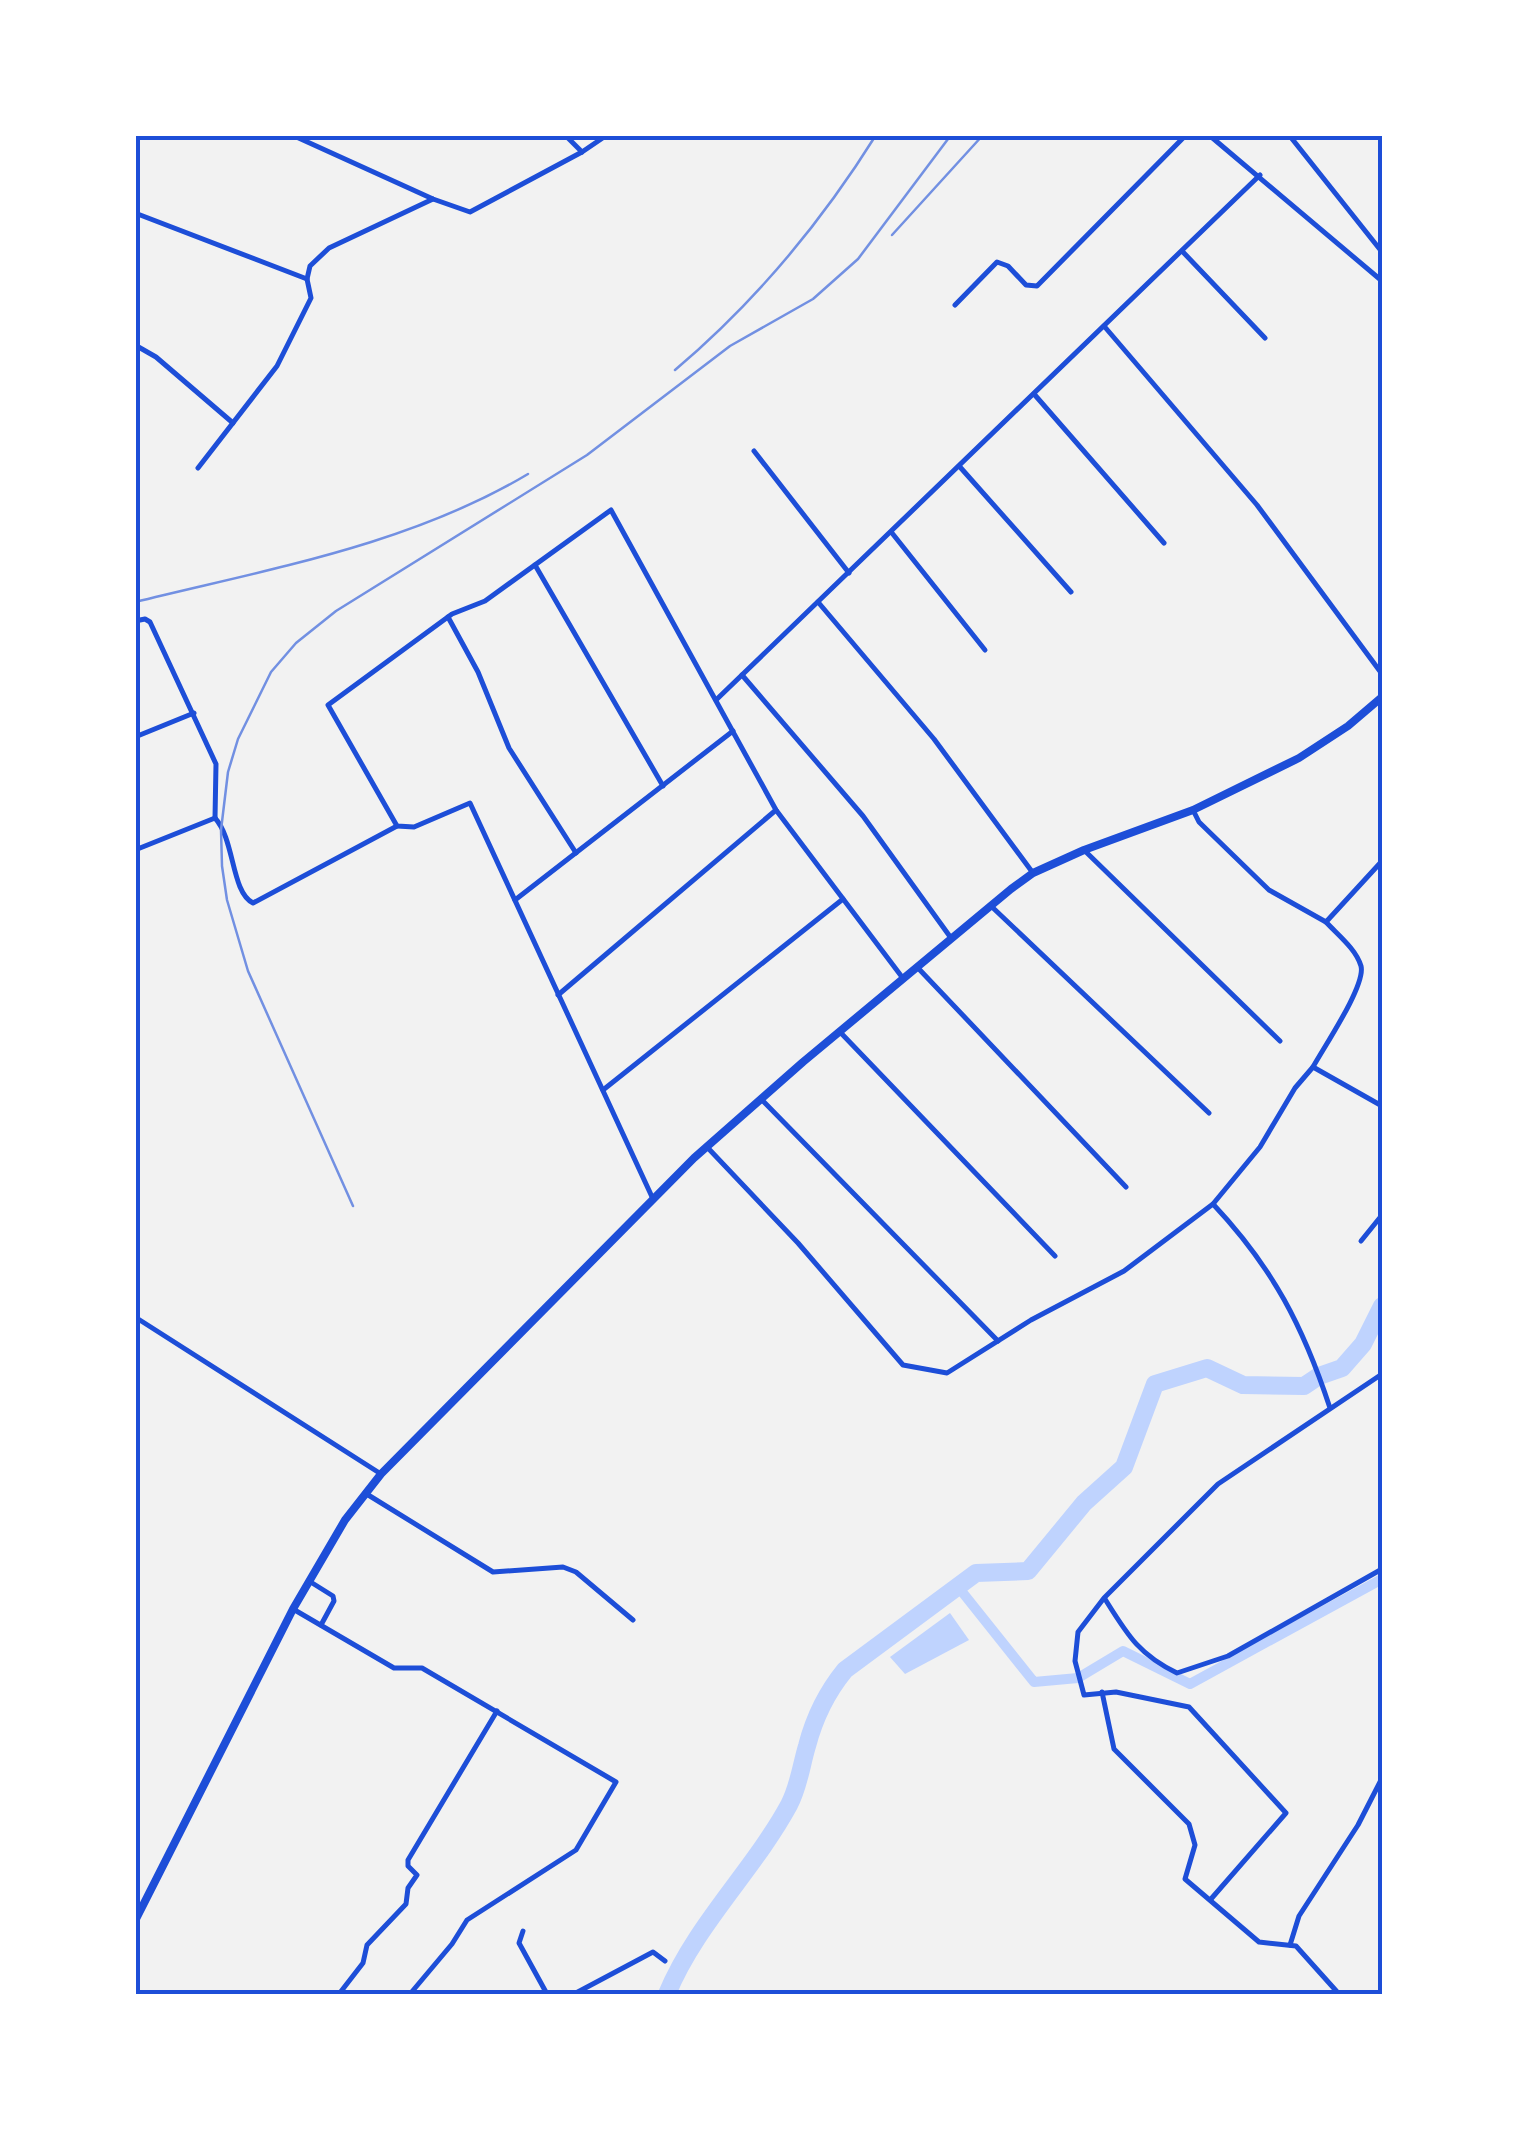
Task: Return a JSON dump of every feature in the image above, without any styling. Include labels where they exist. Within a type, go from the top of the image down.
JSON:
[{"type":"main road","points":[[135,1921],[309,1580],[364,1494],[653,1200],[707,1147],[840,1032],[1032,874],[1192,810],[1324,742],[1382,697]]},
{"type":"street","points":[[292,135],[470,212],[607,135]]},
{"type":"street","points":[[565,135],[582,152]]},
{"type":"street","points":[[955,305],[1001,262],[1026,285],[1037,286],[1186,135]]},
{"type":"street","points":[[1209,135],[1381,279]]},
{"type":"street","points":[[1289,135],[1382,252]]},
{"type":"street","points":[[716,700],[1260,176]]},
{"type":"street","points":[[198,468],[277,366],[311,298],[307,279],[310,266],[329,248],[433,199]]},
{"type":"street","points":[[135,213],[307,279]]},
{"type":"street","points":[[1182,251],[1265,338]]},
{"type":"street","points":[[1104,326],[1257,505],[1382,674]]},
{"type":"street","points":[[135,345],[233,423]]},
{"type":"street","points":[[1034,394],[1164,544]]},
{"type":"street","points":[[754,451],[849,573]]},
{"type":"street","points":[[960,466],[1071,592]]},
{"type":"street","points":[[397,826],[328,705],[448,616],[485,602],[611,510],[776,810],[904,980]]},
{"type":"street","points":[[892,532],[985,650]]},
{"type":"street","points":[[535,564],[663,786]]},
{"type":"street","points":[[818,602],[934,739],[1032,874]]},
{"type":"street","points":[[448,616],[478,672],[509,748],[576,853]]},
{"type":"street","points":[[135,621],[150,622],[218,770],[215,818],[225,831],[242,895],[253,903],[397,826],[414,827],[470,802],[653,1200]]},
{"type":"street","points":[[742,675],[863,816],[952,939]]},
{"type":"street","points":[[135,737],[194,713]]},
{"type":"street","points":[[515,900],[733,732]]},
{"type":"street","points":[[558,994],[776,810]]},
{"type":"street","points":[[707,1147],[904,1364],[947,1373],[1124,1271],[1214,1204],[1260,1147],[1313,1066],[1358,986],[1362,969],[1355,954],[1326,922],[1269,890],[1199,822],[1192,810]]},
{"type":"street","points":[[135,850],[215,818]]},
{"type":"street","points":[[1084,850],[1280,1041]]},
{"type":"street","points":[[1326,922],[1382,861]]},
{"type":"street","points":[[602,1090],[843,899]]},
{"type":"street","points":[[991,906],[1209,1113]]},
{"type":"street","points":[[918,968],[1126,1187]]},
{"type":"street","points":[[840,1032],[1055,1256]]},
{"type":"street","points":[[1313,1066],[1382,1106]]},
{"type":"street","points":[[762,1100],[998,1341]]},
{"type":"street","points":[[1214,1204],[1270,1275],[1304,1334],[1330,1408]]},
{"type":"street","points":[[1361,1241],[1382,1216]]},
{"type":"street","points":[[135,1316],[381,1474]]},
{"type":"street","points":[[1210,1899],[1286,1812],[1189,1708],[1102,1692],[1084,1695],[1076,1666],[1078,1632],[1104,1598],[1218,1484],[1382,1374]]},
{"type":"street","points":[[364,1494],[493,1572],[563,1567],[576,1572],[633,1620]]},
{"type":"street","points":[[1104,1598],[1134,1645],[1177,1673],[1228,1656],[1382,1568]]},
{"type":"street","points":[[309,1580],[333,1596],[321,1625]]},
{"type":"street","points":[[294,1609],[394,1668],[422,1668],[616,1782],[576,1850],[467,1920],[410,1994]]},
{"type":"street","points":[[1102,1692],[1114,1749],[1189,1824],[1194,1845],[1185,1879],[1259,1942],[1296,1946],[1339,1994]]},
{"type":"street","points":[[339,1994],[363,1964],[367,1945],[406,1904],[408,1888],[417,1875],[408,1866],[408,1860],[498,1710]]},
{"type":"street","points":[[1290,1946],[1299,1916],[1358,1825],[1382,1778]]},
{"type":"street","points":[[524,1931],[519,1943],[546,1994]]},
{"type":"street","points":[[574,1994],[653,1952],[665,1961]]},
{"type":"water","points":[[950,1613],[969,1640],[905,1674],[890,1657]]},
{"type":"waterway","points":[[667,1994],[693,1944],[789,1805],[817,1716],[845,1670],[976,1573],[1028,1571],[1084,1503],[1124,1467],[1155,1384],[1207,1368],[1243,1385],[1304,1386],[1342,1368],[1363,1344],[1382,1306]]},
{"type":"waterway","points":[[959,1588],[1034,1682],[1078,1678],[1123,1651],[1190,1684],[1382,1579]]},
{"type":"railway","points":[[675,370],[732,317],[784,260],[876,135]]},
{"type":"railway","points":[[353,1206],[248,971],[227,900],[221,830],[228,772],[238,739],[271,672],[296,643],[336,611],[587,455],[730,346],[813,299],[858,259],[951,135]]},
{"type":"railway","points":[[892,235],[983,135]]},
{"type":"railway","points":[[135,602],[286,566],[386,537],[482,499],[528,474]]}]
